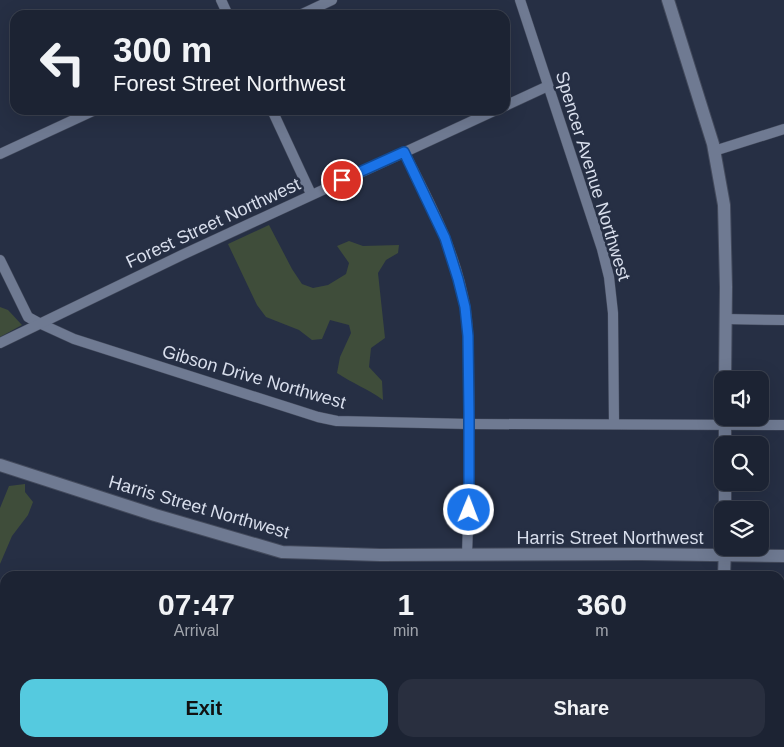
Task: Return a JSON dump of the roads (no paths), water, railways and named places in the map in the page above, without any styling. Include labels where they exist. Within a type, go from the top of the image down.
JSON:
[{"type":"street","points":[[311,10],[332,0]]},
{"type":"street","name":"Spencer Avenue Northwest","points":[[520,0],[602,249],[609,277],[613,313],[614,424]]},
{"type":"street","points":[[668,0],[703,109],[714,151],[724,205],[725,371]]},
{"type":"street","points":[[510,104],[548,86]]},
{"type":"street","points":[[0,154],[83,115]]},
{"type":"street","points":[[274,115],[311,194]]},
{"type":"street","name":"Forest Street Northwest","points":[[0,342],[311,194],[485,115]]},
{"type":"street","points":[[714,151],[784,129]]},
{"type":"street","points":[[404,152],[445,238],[465,307],[468,336],[470,424],[468,555]]},
{"type":"street","name":"Gibson Drive Northwest","points":[[0,260],[28,317],[39,323],[83,342],[318,417],[352,423],[614,424],[714,421]]},
{"type":"street","points":[[725,319],[784,320]]},
{"type":"street","name":"Gibson Drive Northwest","points":[[769,424],[784,425]]},
{"type":"street","name":"Harris Street Northwest","points":[[0,465],[155,515],[282,552],[380,555],[714,552]]},
{"type":"street","name":"Harris Street Northwest","points":[[769,555],[784,556]]},
{"type":"street","points":[[724,571],[725,556]]}]
